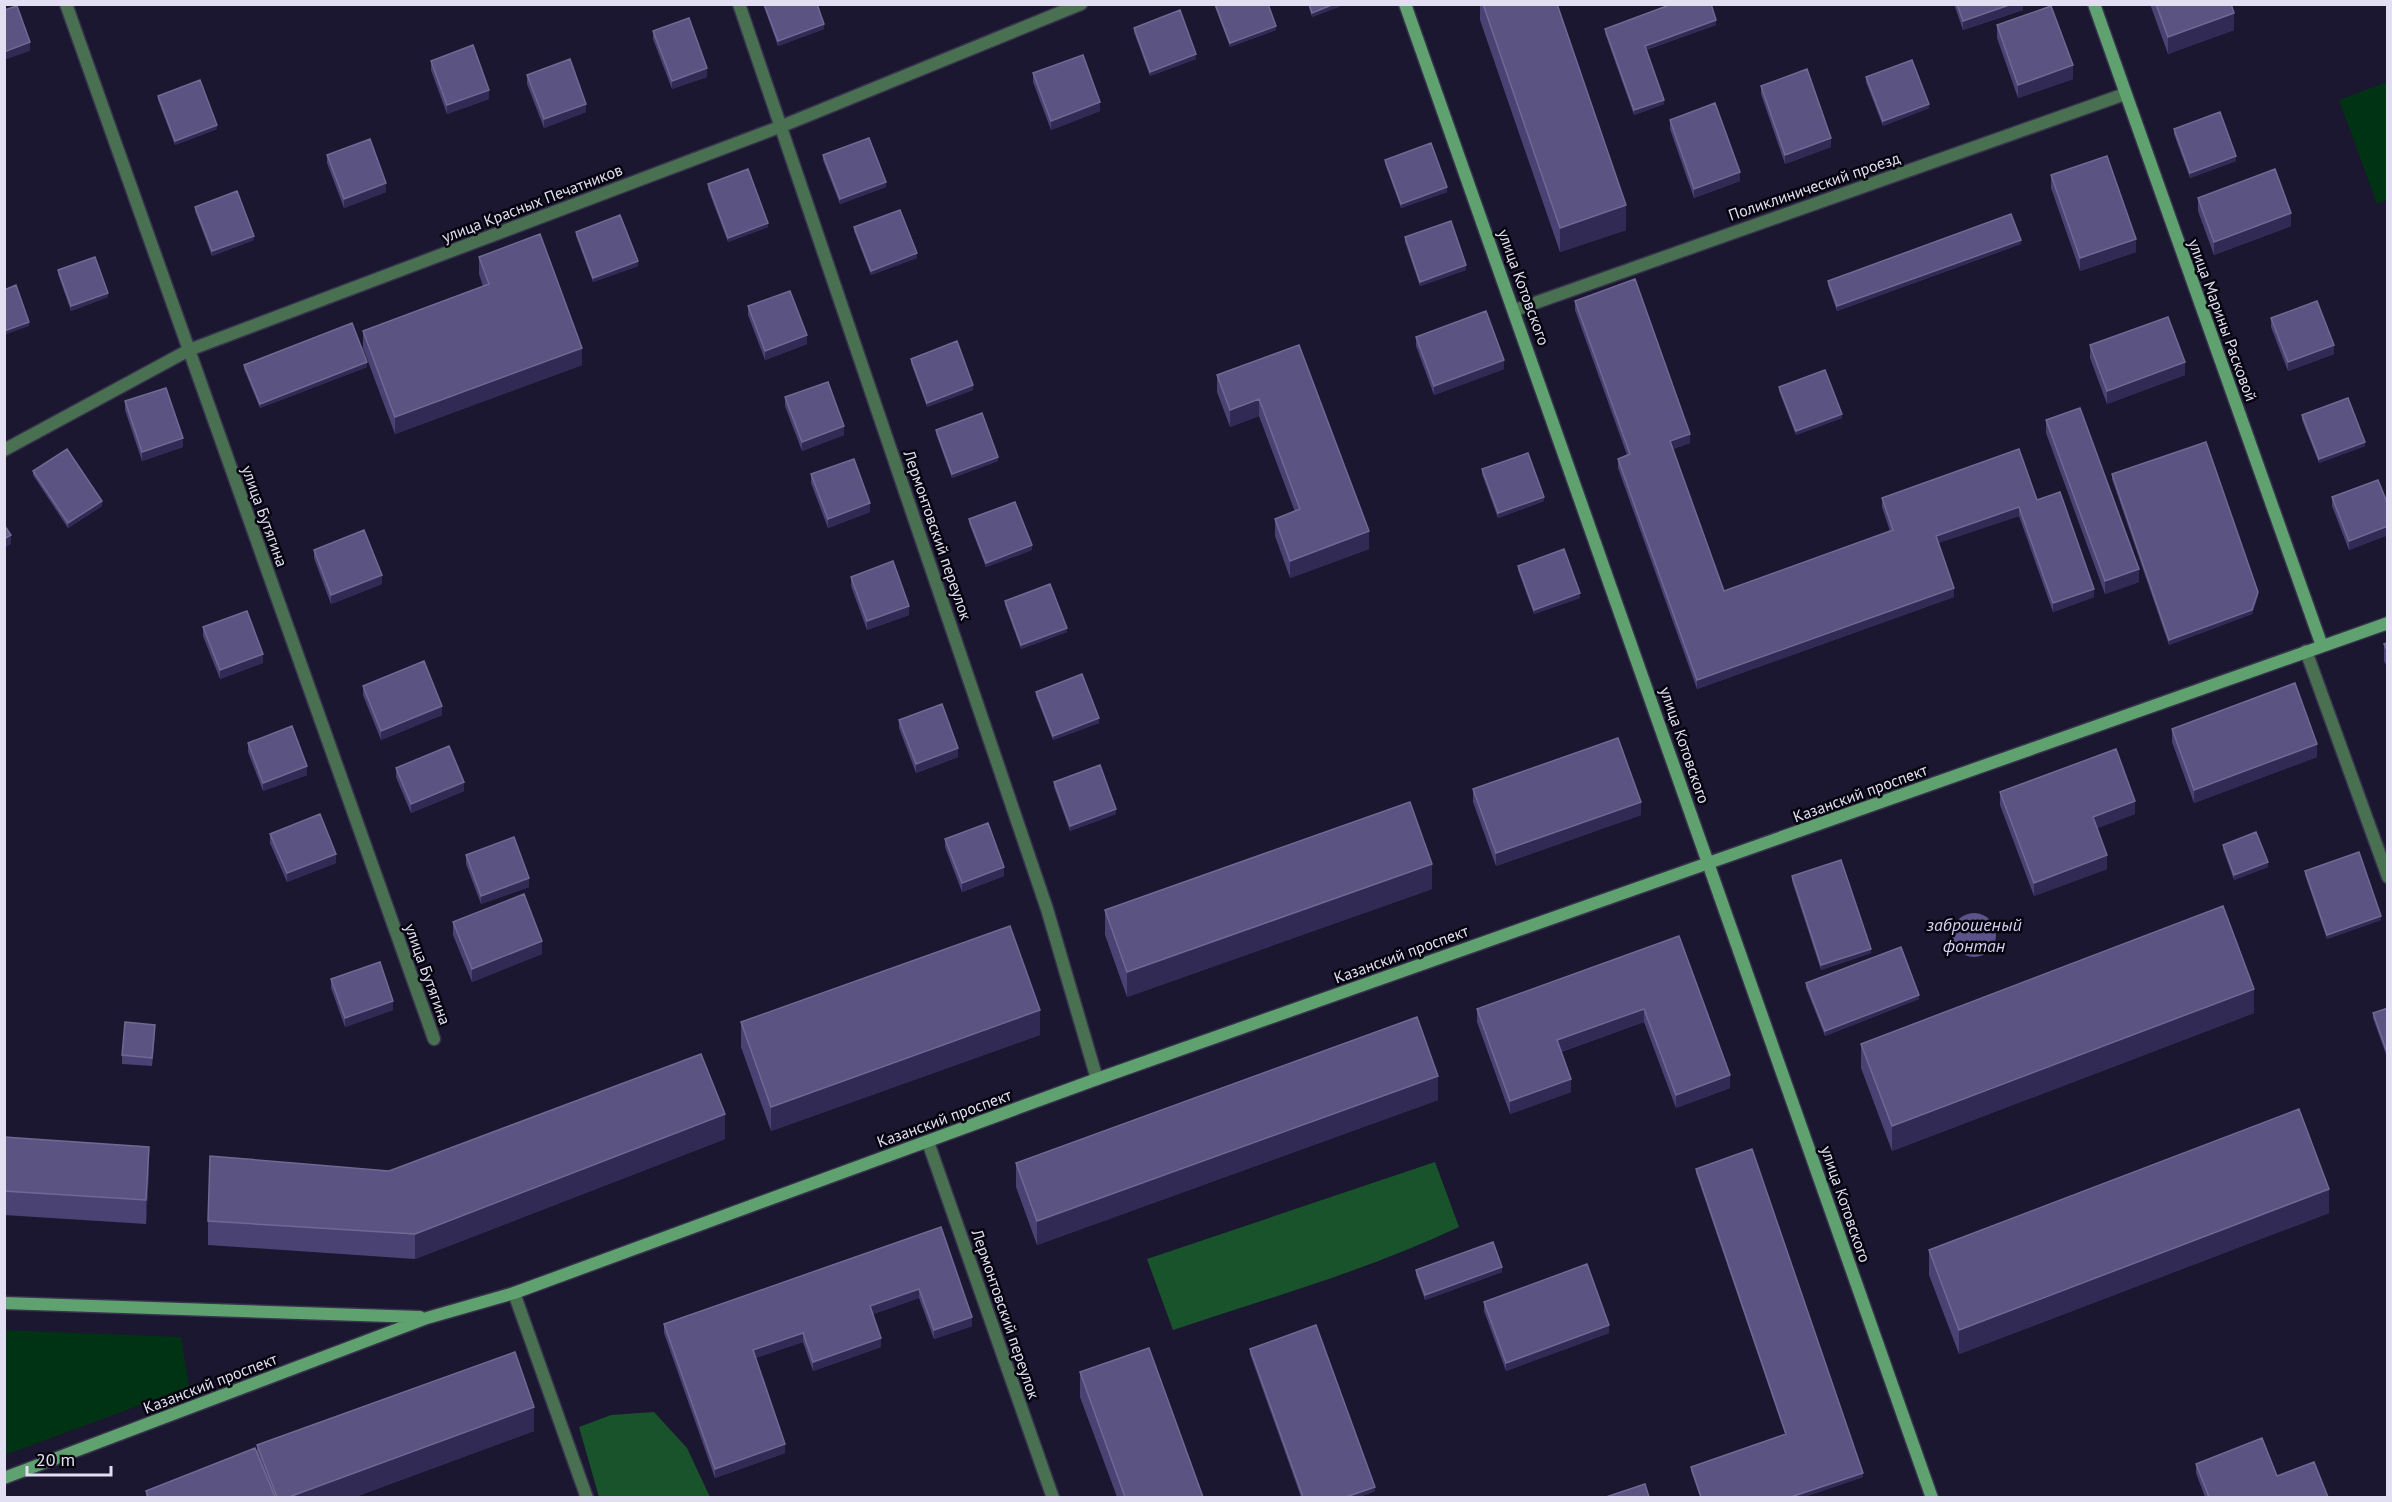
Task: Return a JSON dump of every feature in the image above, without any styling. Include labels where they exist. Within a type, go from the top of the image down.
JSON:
[{"type":"street","name":"улица Бутягина","points":[[66,4],[434,1039]]},
{"type":"street","name":"Лермонтовский переулок","points":[[739,4],[1047,909],[1097,1078]]},
{"type":"street","name":"улица Красных Печатников","points":[[4,450],[189,350],[782,126],[1081,4]]},
{"type":"street","name":"улица Котовского","points":[[1406,4],[1932,1497]]},
{"type":"street","name":"улица Марины Расковой","points":[[2094,4],[2322,646]]},
{"type":"street","name":"Поликлинический проезд","points":[[1515,310],[2125,94]]},
{"type":"street","name":"Казанский проспект","points":[[4,1478],[427,1318],[514,1293],[1097,1078],[1710,865],[2388,623]]},
{"type":"street","points":[[2306,651],[2388,877]]},
{"type":"street","name":"Лермонтовский переулок","points":[[928,1142],[1053,1497]]},
{"type":"street","points":[[514,1293],[587,1497]]},
{"type":"street","name":"Казанский проспект","points":[[4,1303],[427,1318]]},
{"type":"green space","points":[[2387,82],[2387,200],[2377,204],[2339,100]]},
{"type":"green space","points":[[1435,1162],[1459,1227],[1354,1270],[1173,1330],[1147,1259]]},
{"type":"green space","points":[[5,1330],[181,1337],[189,1387],[5,1455]]},
{"type":"green space","points":[[654,1412],[687,1448],[710,1497],[599,1497],[579,1427],[611,1415]]},
{"type":"water","name":"заброшеный фонтан","points":[[1974,913],[1990,919],[1996,935],[1990,951],[1974,957],[1958,951],[1952,935],[1958,919]]},
{"type":"building","points":[[764,4],[817,4],[824,24],[778,41]]},
{"type":"building","points":[[1215,4],[1268,4],[1276,26],[1230,43]]},
{"type":"building","points":[[1309,4],[1334,4],[1312,13]]},
{"type":"building","points":[[1483,4],[1557,4],[1626,205],[1560,228]]},
{"type":"building","points":[[1672,4],[1711,4],[1716,20],[1645,46],[1664,100],[1634,110],[1605,29]]},
{"type":"building","points":[[1957,4],[2012,4],[1963,21]]},
{"type":"building","points":[[2156,4],[2231,4],[2234,13],[2168,37]]},
{"type":"building","points":[[17,6],[30,42],[4,52],[4,10]]},
{"type":"building","points":[[2051,6],[2073,65],[2018,85],[1997,25]]},
{"type":"building","points":[[1180,10],[1196,54],[1150,72],[1134,28]]},
{"type":"building","points":[[689,18],[707,68],[672,81],[653,31]]},
{"type":"building","points":[[473,45],[489,90],[447,105],[431,61]]},
{"type":"building","points":[[1083,55],[1100,102],[1051,121],[1033,73]]},
{"type":"building","points":[[570,59],[586,104],[544,119],[527,75]]},
{"type":"building","points":[[1912,60],[1929,104],[1883,121],[1866,77]]},
{"type":"building","points":[[1807,69],[1831,138],[1785,155],[1761,86]]},
{"type":"building","points":[[200,80],[217,125],[175,141],[158,96]]},
{"type":"building","points":[[1715,103],[1740,172],[1694,189],[1670,120]]},
{"type":"building","points":[[2220,112],[2236,156],[2190,173],[2174,129]]},
{"type":"building","points":[[869,138],[886,182],[840,199],[823,155]]},
{"type":"building","points":[[370,139],[386,183],[344,199],[327,155]]},
{"type":"building","points":[[1431,143],[1447,187],[1401,204],[1385,160]]},
{"type":"building","points":[[2107,156],[2136,239],[2080,258],[2051,175]]},
{"type":"building","points":[[748,169],[768,223],[728,238],[708,184]]},
{"type":"building","points":[[2275,169],[2291,213],[2214,242],[2198,198]]},
{"type":"building","points":[[237,191],[254,236],[212,251],[195,207]]},
{"type":"building","points":[[900,210],[917,253],[871,271],[854,227]]},
{"type":"building","points":[[2011,214],[2021,240],[1837,306],[1828,281]]},
{"type":"building","points":[[620,215],[638,261],[593,278],[576,232]]},
{"type":"building","points":[[1451,221],[1466,265],[1420,282],[1405,237]]},
{"type":"building","points":[[540,234],[582,348],[395,417],[363,331],[489,284],[479,257]]},
{"type":"building","points":[[95,257],[108,293],[71,306],[58,270]]},
{"type":"building","points":[[1635,279],[1690,434],[1670,441],[1724,591],[1893,530],[1882,498],[2019,449],[2037,500],[2060,492],[2094,589],[2053,603],[2019,507],[1936,536],[1954,588],[1697,680],[1618,459],[1630,454],[1575,301]]},
{"type":"building","points":[[16,285],[29,322],[4,331],[4,290]]},
{"type":"building","points":[[790,291],[807,335],[765,351],[748,306]]},
{"type":"building","points":[[2317,301],[2334,345],[2288,362],[2271,318]]},
{"type":"building","points":[[1486,311],[1504,360],[1434,386],[1416,337]]},
{"type":"building","points":[[2168,317],[2185,362],[2107,391],[2090,345]]},
{"type":"building","points":[[352,323],[367,362],[260,404],[244,365]]},
{"type":"building","points":[[957,341],[973,385],[927,403],[911,359]]},
{"type":"building","points":[[1299,345],[1369,531],[1290,561],[1275,519],[1300,509],[1259,399],[1230,410],[1217,375]]},
{"type":"building","points":[[1825,370],[1842,414],[1796,431],[1779,387]]},
{"type":"building","points":[[828,382],[844,426],[802,442],[785,397]]},
{"type":"building","points":[[166,388],[183,438],[142,452],[125,401]]},
{"type":"building","points":[[2348,398],[2365,442],[2319,459],[2302,415]]},
{"type":"building","points":[[2080,408],[2139,569],[2105,581],[2046,420]]},
{"type":"building","points":[[982,413],[998,457],[952,474],[936,430]]},
{"type":"building","points":[[2206,442],[2258,592],[2252,610],[2169,640],[2112,474]]},
{"type":"building","points":[[67,449],[102,501],[68,523],[33,471]]},
{"type":"building","points":[[1528,453],[1544,497],[1498,513],[1482,469]]},
{"type":"building","points":[[854,459],[870,503],[828,519],[811,474]]},
{"type":"building","points":[[2378,480],[2388,505],[2388,526],[2349,541],[2332,497]]},
{"type":"building","points":[[1015,502],[1032,545],[986,563],[969,519]]},
{"type":"building","points":[[4,525],[11,535],[4,539]]},
{"type":"building","points":[[364,530],[382,575],[331,595],[314,550]]},
{"type":"building","points":[[1564,549],[1580,593],[1534,610],[1518,566]]},
{"type":"building","points":[[893,561],[909,606],[867,621],[851,577]]},
{"type":"building","points":[[1050,584],[1067,628],[1021,645],[1005,601]]},
{"type":"building","points":[[247,611],[263,654],[220,670],[203,627]]},
{"type":"building","points":[[424,661],[442,706],[381,731],[363,686]]},
{"type":"building","points":[[1082,674],[1099,718],[1053,736],[1036,692]]},
{"type":"building","points":[[2295,683],[2317,744],[2194,790],[2172,729]]},
{"type":"building","points":[[942,704],[958,748],[916,764],[899,720]]},
{"type":"building","points":[[292,726],[307,766],[263,783],[248,743]]},
{"type":"building","points":[[1618,738],[1641,802],[1496,853],[1473,789]]},
{"type":"building","points":[[449,746],[464,782],[411,804],[396,768]]},
{"type":"building","points":[[2116,749],[2135,801],[2093,817],[2107,855],[2034,883],[2000,792]]},
{"type":"building","points":[[1100,765],[1116,809],[1070,826],[1054,782]]},
{"type":"building","points":[[1410,802],[1432,864],[1127,972],[1105,910]]},
{"type":"building","points":[[320,814],[336,854],[287,873],[270,834]]},
{"type":"building","points":[[988,823],[1004,867],[962,883],[945,839]]},
{"type":"building","points":[[2256,832],[2268,862],[2234,875],[2223,845]]},
{"type":"building","points":[[514,837],[529,878],[481,896],[466,855]]},
{"type":"building","points":[[2359,852],[2381,916],[2327,935],[2305,871]]},
{"type":"building","points":[[1841,860],[1871,949],[1821,965],[1792,876]]},
{"type":"building","points":[[524,894],[542,941],[472,969],[453,922]]},
{"type":"building","points":[[2223,906],[2254,989],[1892,1126],[1861,1044]]},
{"type":"building","points":[[1010,926],[1040,1010],[771,1107],[741,1022]]},
{"type":"building","points":[[1679,936],[1730,1075],[1676,1095],[1644,1009],[1557,1040],[1571,1079],[1510,1101],[1477,1009]]},
{"type":"building","points":[[1901,947],[1919,995],[1825,1031],[1806,983]]},
{"type":"building","points":[[380,962],[393,1001],[345,1018],[331,979]]},
{"type":"building","points":[[2388,1008],[2388,1055],[2373,1013]]},
{"type":"building","points":[[1417,1017],[1438,1076],[1037,1221],[1016,1163]]},
{"type":"building","points":[[125,1022],[155,1025],[152,1058],[122,1055]]},
{"type":"building","points":[[701,1054],[725,1114],[415,1234],[208,1221],[210,1156],[389,1171]]},
{"type":"building","points":[[2299,1109],[2329,1189],[1959,1330],[1929,1250]]},
{"type":"building","points":[[4,1137],[149,1147],[146,1200],[4,1191]]},
{"type":"building","points":[[1752,1149],[1863,1473],[1791,1497],[1701,1497],[1691,1467],[1786,1434],[1696,1169]]},
{"type":"building","points":[[941,1227],[972,1317],[934,1330],[919,1289],[870,1306],[881,1338],[813,1362],[803,1333],[753,1350],[785,1444],[715,1469],[664,1324]]},
{"type":"building","points":[[1493,1242],[1502,1267],[1425,1295],[1416,1270]]},
{"type":"building","points":[[1587,1264],[1609,1325],[1506,1363],[1484,1302]]},
{"type":"building","points":[[1316,1325],[1375,1487],[1346,1497],[1303,1497],[1250,1349]]},
{"type":"building","points":[[1149,1348],[1203,1497],[1125,1497],[1080,1372]]},
{"type":"building","points":[[515,1352],[534,1407],[289,1497],[277,1497],[257,1445]]},
{"type":"building","points":[[2262,1438],[2277,1476],[2314,1462],[2328,1497],[2209,1497],[2196,1464]]},
{"type":"building","points":[[255,1448],[275,1497],[148,1497],[146,1491]]},
{"type":"building","points":[[1645,1484],[1649,1497],[1606,1497]]}]
